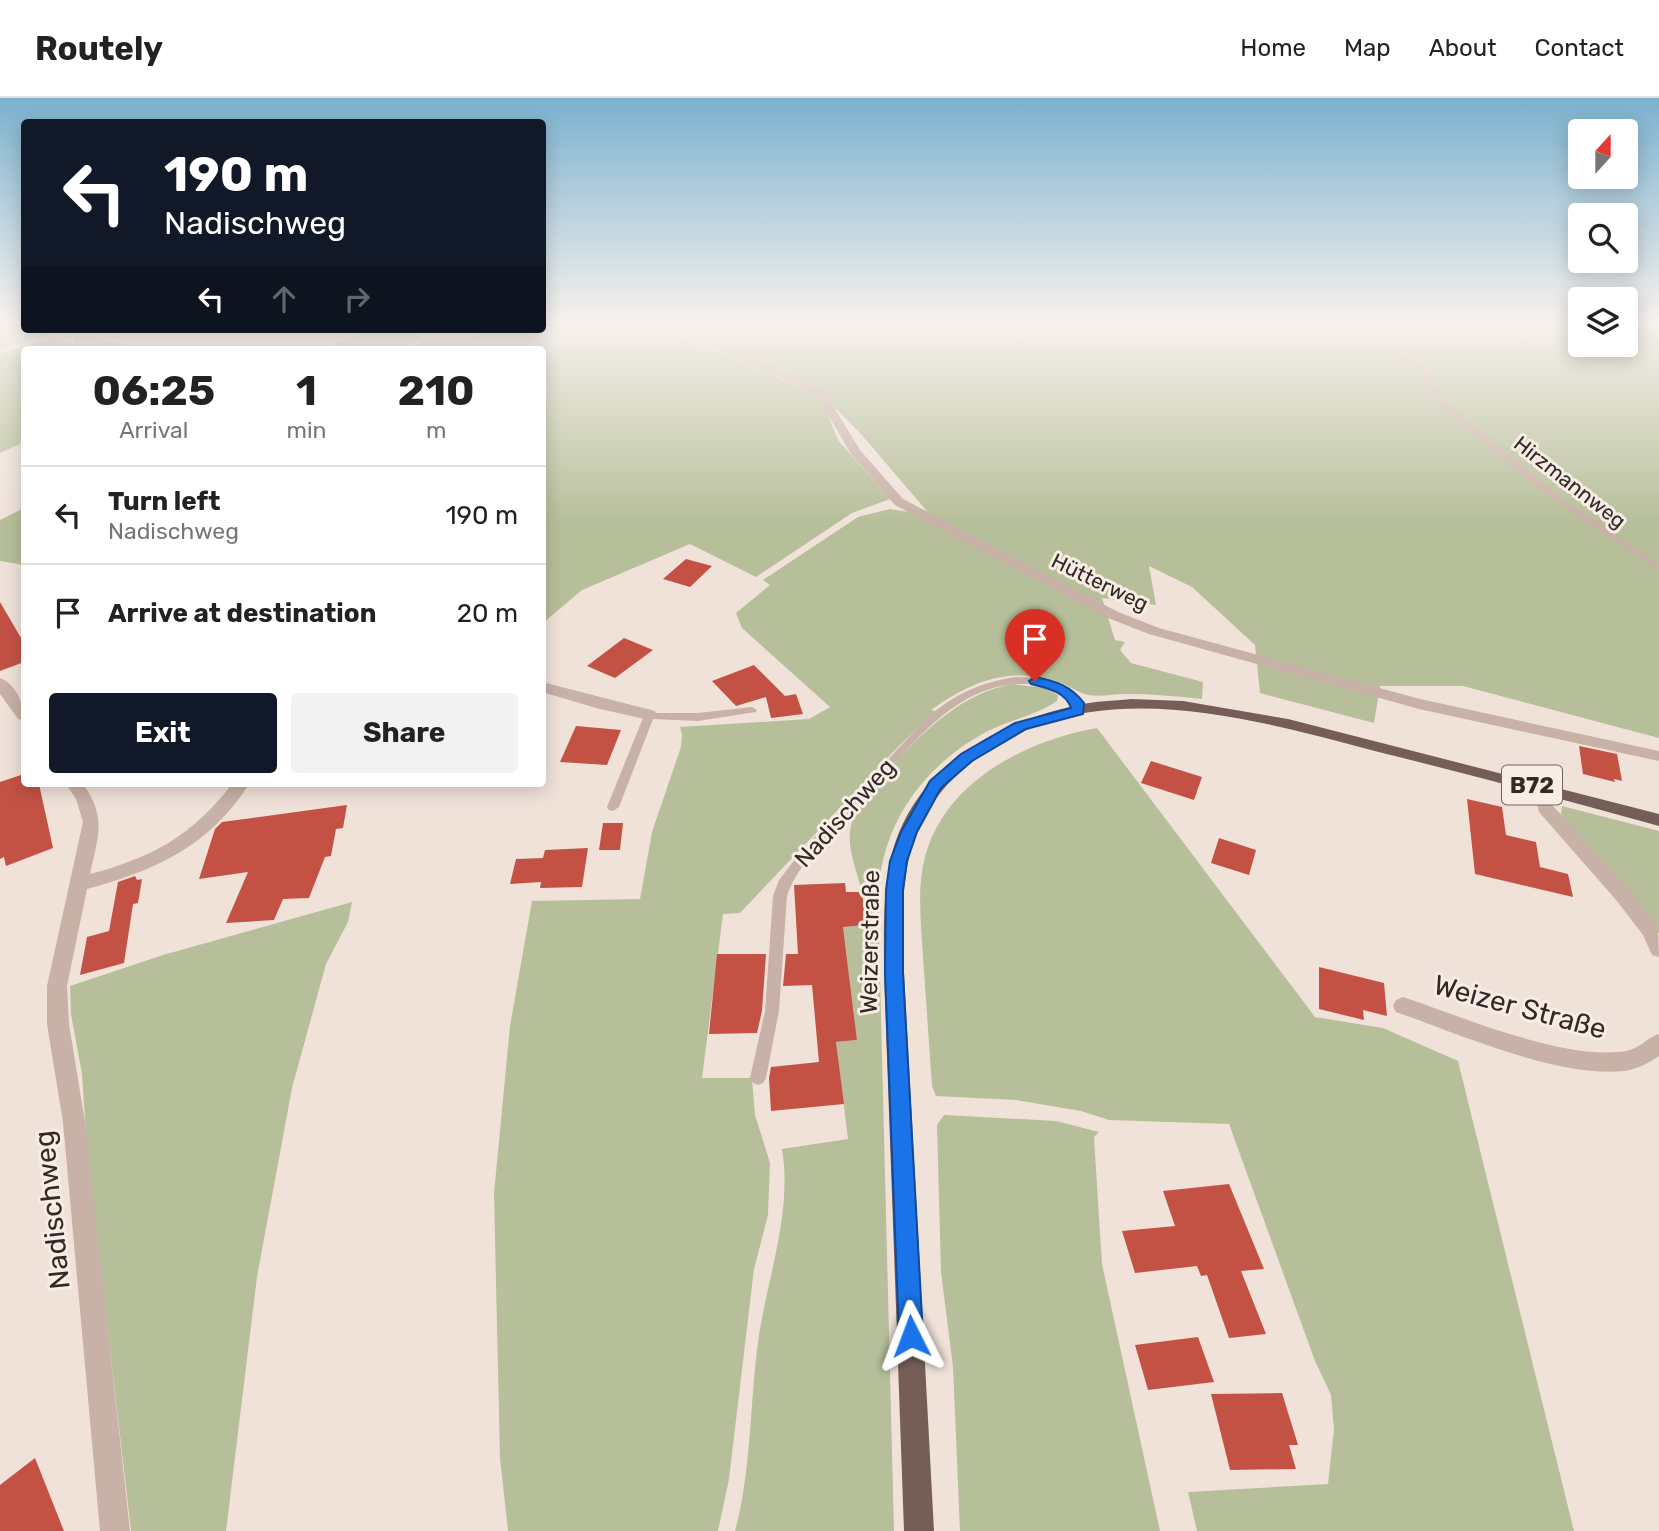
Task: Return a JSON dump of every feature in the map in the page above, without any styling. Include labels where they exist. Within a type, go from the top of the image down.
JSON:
[{"type":"main road","name":"Weizerstraße","points":[[919,1531],[894,973],[895,890],[899,861],[909,832],[935,785],[967,757],[1021,726],[1077,707],[1156,704],[1230,713],[1317,731],[1659,820]]},
{"type":"street","name":"Hütterweg","points":[[810,389],[824,399],[855,452],[899,502],[1113,615],[1154,631],[1419,704],[1659,756]]},
{"type":"street","points":[[0,683],[21,711]]},
{"type":"street","points":[[546,688],[601,705],[649,715]]},
{"type":"street","name":"Nadischweg","points":[[76,787],[84,798],[92,822],[57,986],[58,1024],[74,1122],[116,1531]]},
{"type":"street","points":[[78,884],[142,867],[178,849],[201,830],[238,787]]},
{"type":"street","points":[[1542,788],[1545,808],[1624,896],[1650,931],[1659,949]]},
{"type":"street","name":"Weizer Straße","points":[[1403,1006],[1515,1041],[1593,1061],[1629,1061],[1659,1044]]},
{"type":"lane","name":"Hirzmannweg","points":[[1433,389],[1436,398],[1551,494],[1659,568]]},
{"type":"lane","name":"Nadischweg","points":[[758,1078],[772,1012],[780,896],[784,884],[807,852],[920,731],[940,713],[973,691],[999,682],[1025,680],[1055,685],[1077,707]]},
{"type":"lane","points":[[612,807],[649,715],[698,717],[752,710]]},
{"type":"green space","points":[[0,389],[21,389],[21,443],[0,453]]},
{"type":"green space","points":[[546,389],[806,389],[822,400],[838,440],[890,499],[852,513],[756,577],[690,544],[582,590],[546,620]]},
{"type":"green space","points":[[807,389],[1659,389],[1659,738],[1463,686],[1380,686],[1374,723],[1260,693],[1255,645],[1192,587],[1149,566],[1156,605],[1102,598],[1115,640],[1125,642],[1120,650],[1131,663],[1203,682],[1202,699],[1145,694],[1088,695],[1053,680],[1019,675],[974,685],[931,710],[935,711],[740,913],[723,914],[702,1078],[752,1078],[755,1115],[770,1163],[768,1215],[754,1269],[729,1479],[718,1531],[508,1531],[500,1458],[494,1193],[510,1026],[532,901],[640,899],[652,832],[681,747],[680,727],[809,719],[830,707],[742,628],[736,613],[770,585],[763,580],[858,517],[890,509],[909,512],[1003,560],[931,516],[861,434],[823,396]]},
{"type":"green space","points":[[21,510],[21,564],[0,561],[0,520]]},
{"type":"green space","points":[[1012,684],[1045,688],[1058,695],[1057,701],[967,743],[931,773],[903,810],[885,853],[880,877],[879,936],[894,1531],[735,1531],[745,1481],[760,1329],[782,1217],[782,1149],[848,1139],[836,1042],[857,1040],[843,927],[866,925],[863,896],[850,846],[851,825],[861,801],[928,729],[967,701]]},
{"type":"green space","points":[[1097,728],[1315,1017],[1383,1028],[1458,1061],[1574,1531],[1197,1531],[1188,1492],[1328,1484],[1334,1429],[1331,1395],[1315,1361],[1229,1124],[1109,1120],[1081,1111],[1016,1100],[936,1096],[932,1086],[920,917],[921,876],[927,850],[938,825],[954,803],[973,783],[995,767],[1045,742]]},
{"type":"green space","points":[[1562,806],[1659,831],[1659,933],[1568,825],[1561,814]]},
{"type":"green space","points":[[352,902],[348,922],[326,964],[292,1088],[257,1277],[226,1531],[131,1531],[87,1151],[82,1074],[71,1014],[70,986],[163,955]]},
{"type":"green space","points":[[944,1115],[1056,1121],[1099,1132],[1094,1137],[1102,1264],[1160,1531],[960,1531],[953,1367],[941,1272],[937,1125]]},
{"type":"building","points":[[686,559],[712,566],[690,587],[663,579]]},
{"type":"building","points":[[0,602],[21,638],[21,663],[0,671]]},
{"type":"building","points":[[624,638],[653,650],[615,678],[587,666]]},
{"type":"building","points":[[754,665],[785,696],[796,694],[803,714],[771,718],[766,697],[736,706],[712,681]]},
{"type":"building","points":[[576,726],[621,730],[607,765],[560,762]]},
{"type":"building","points":[[1579,746],[1617,754],[1622,781],[1614,779],[1615,782],[1583,774]]},
{"type":"building","points":[[1151,761],[1202,777],[1194,800],[1141,783]]},
{"type":"building","points":[[21,775],[21,787],[40,787],[53,848],[6,866],[4,857],[0,859],[0,782]]},
{"type":"building","points":[[1467,799],[1502,807],[1506,835],[1536,842],[1540,867],[1568,874],[1573,897],[1475,874]]},
{"type":"building","points":[[347,805],[343,828],[336,829],[331,856],[325,857],[309,898],[283,899],[274,920],[226,923],[248,872],[199,879],[215,829],[222,822]]},
{"type":"building","points":[[603,823],[623,823],[620,850],[599,850]]},
{"type":"building","points":[[1219,838],[1256,850],[1249,875],[1211,863]]},
{"type":"building","points":[[588,848],[582,887],[540,888],[541,882],[510,884],[516,859],[543,858],[545,850]]},
{"type":"building","points":[[135,876],[137,880],[142,879],[138,903],[133,904],[124,963],[80,975],[87,937],[109,931],[118,882]]},
{"type":"building","points":[[845,883],[846,892],[862,892],[866,925],[843,927],[857,1040],[836,1042],[844,1104],[771,1111],[771,1067],[819,1062],[812,985],[783,986],[786,954],[798,954],[794,885]]},
{"type":"building","points":[[717,954],[766,954],[762,1011],[757,1033],[709,1034]]},
{"type":"building","points":[[1319,967],[1384,983],[1387,1016],[1363,1010],[1364,1020],[1319,1009]]},
{"type":"building","points":[[1229,1184],[1264,1269],[1241,1271],[1266,1334],[1229,1338],[1207,1275],[1201,1276],[1197,1266],[1135,1273],[1122,1231],[1175,1226],[1163,1191]]},
{"type":"building","points":[[1198,1337],[1214,1382],[1148,1390],[1135,1345]]},
{"type":"building","points":[[1282,1393],[1298,1445],[1289,1445],[1296,1469],[1230,1470],[1211,1394]]},
{"type":"building","points":[[35,1458],[64,1531],[0,1531],[0,1485]]},
{"type":"route","points":[[911,1336],[894,973],[895,890],[899,861],[909,832],[935,785],[967,757],[994,739],[1021,726],[1078,711],[1077,703],[1068,694],[1055,685],[1035,681]]}]
